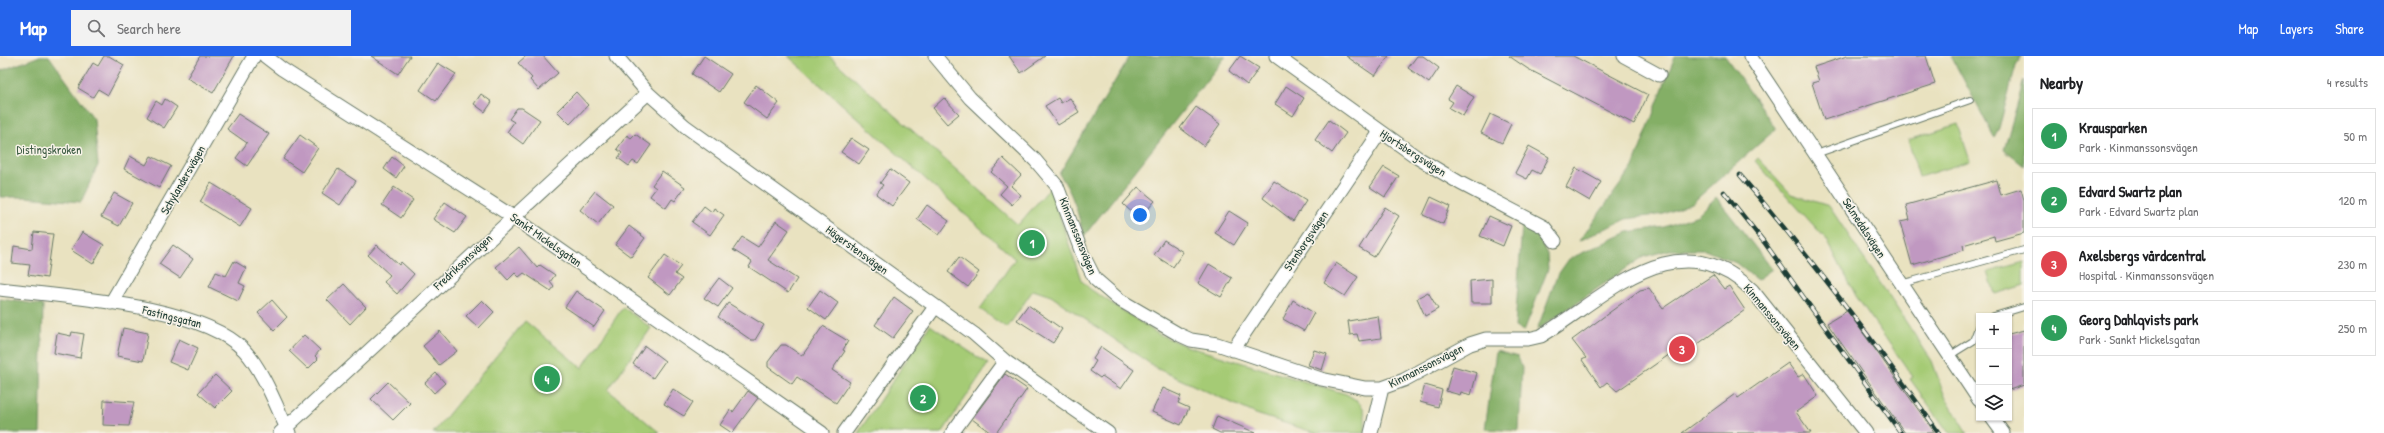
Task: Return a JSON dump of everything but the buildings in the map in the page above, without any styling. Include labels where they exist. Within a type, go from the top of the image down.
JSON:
[{"type":"street","name":"Schylandersvägen","points":[[111,303],[254,56]]},
{"type":"street","name":"Sankt Mickelsgatan","points":[[265,56],[315,91],[513,217],[822,433]]},
{"type":"street","name":"Hägerstensvägen","points":[[616,56],[648,93],[685,126],[974,334],[1005,361],[1108,433]]},
{"type":"street","name":"Kinmanssonsvägen","points":[[935,56],[979,107],[1035,160],[1057,186],[1088,267],[1103,288],[1134,309],[1180,335],[1233,350],[1321,379],[1365,388],[1382,388],[1404,380],[1470,344],[1486,340],[1528,339],[1541,336],[1621,283],[1665,262],[1701,260],[1719,266],[1737,275],[1752,290],[1866,433]]},
{"type":"street","name":"Hjortsbergsvägen","points":[[1276,56],[1380,132],[1446,175],[1544,227],[1555,241]]},
{"type":"street","points":[[1624,56],[1659,75]]},
{"type":"street","name":"Selmedalsvägen","points":[[1750,56],[1816,154],[1900,284],[1976,396]]},
{"type":"street","name":"Fredriksonsvägen","points":[[285,431],[513,217],[648,93]]},
{"type":"street","name":"Stenborgsvägen","points":[[1233,350],[1380,132]]},
{"type":"street","name":"Fastingsgatan","points":[[0,289],[111,303],[169,314],[224,334],[251,359],[285,431]]},
{"type":"street","points":[[844,433],[934,306]]},
{"type":"street","points":[[952,433],[1005,361]]},
{"type":"street","points":[[1371,433],[1382,388]]},
{"type":"street","points":[[1994,421],[2003,433]]},
{"type":"lane","points":[[1816,154],[1970,100]]},
{"type":"lane","points":[[1900,284],[2024,250]]},
{"type":"lane","points":[[2004,313],[2024,307]]},
{"type":"lane","points":[[1949,356],[1973,341],[1976,333]]},
{"type":"green space","name":"Distingskroken","points":[[40,56],[49,56],[94,119],[98,165],[81,202],[25,197],[0,197],[0,71]]},
{"type":"green space","points":[[788,56],[829,56],[1018,225],[1050,188],[1081,280],[1090,289],[1158,334],[1186,346],[1346,394],[1361,405],[1365,413],[1365,433],[1316,433],[1256,414],[1158,369],[1051,296],[1033,290],[1007,328],[980,309],[1015,259]]},
{"type":"green space","points":[[1130,56],[1226,56],[1084,236],[1077,211],[1068,188],[1059,174]]},
{"type":"green space","points":[[1675,56],[1725,56],[1776,129],[1692,203],[1664,214],[1626,219],[1579,241],[1633,167]]},
{"type":"green space","points":[[1951,56],[2022,56],[2016,65],[1999,128],[1994,137]]},
{"type":"green space","points":[[2024,80],[2024,166],[2004,150]]},
{"type":"green space","points":[[1958,124],[1970,161],[1919,177],[1908,140]]},
{"type":"green space","points":[[1758,158],[1791,194],[1829,206],[1932,361],[1944,394],[1967,433],[1949,433],[1910,379],[1913,377],[1856,296],[1827,240],[1755,161]]},
{"type":"green space","points":[[1716,197],[1772,269],[1757,280],[1736,263],[1705,250],[1669,250],[1643,257],[1537,330],[1557,276],[1569,259],[1628,232],[1664,227],[1698,215]]},
{"type":"green space","points":[[1522,225],[1534,230],[1547,254],[1548,269],[1524,331],[1515,327]]},
{"type":"green space","points":[[2024,262],[2024,285],[1995,294],[1988,272]]},
{"type":"green space","points":[[0,299],[43,305],[40,433],[0,433]]},
{"type":"green space","points":[[623,307],[651,328],[608,390],[660,433],[433,433],[525,321],[582,368]]},
{"type":"green space","points":[[930,325],[988,364],[942,433],[858,433]]},
{"type":"green space","points":[[1496,351],[1518,357],[1522,368],[1519,431],[1485,429]]},
{"type":"railway","points":[[1740,175],[1842,302],[1939,433]]},
{"type":"railway","points":[[1724,192],[1764,242],[1901,433]]},
{"type":"place","name":"Krausparken","points":[[1032,243]]},
{"type":"place","name":"Axelsbergs vårdcentral","points":[[1682,349]]},
{"type":"place","name":"Georg Dahlqvists park","points":[[547,379]]},
{"type":"place","name":"Edvard Swartz plan","points":[[923,398]]}]
